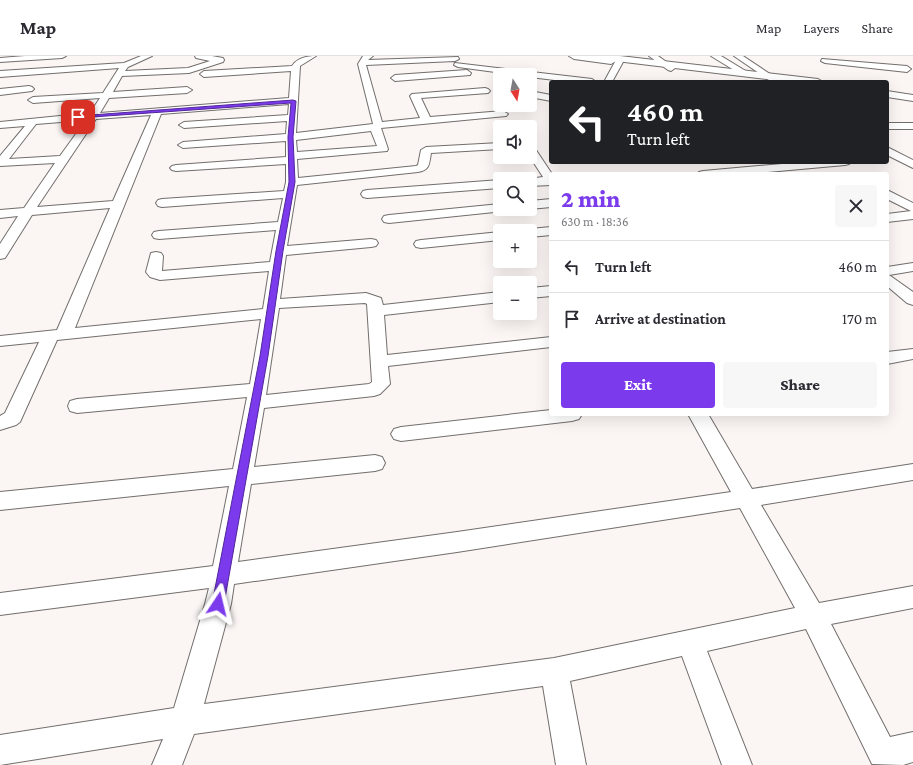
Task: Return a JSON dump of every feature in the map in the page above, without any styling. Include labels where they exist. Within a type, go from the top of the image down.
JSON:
[{"type":"main road","points":[[574,56],[620,62],[744,73],[774,80]]},
{"type":"main road","points":[[596,56],[774,80]]},
{"type":"main road","points":[[889,90],[913,94]]},
{"type":"main road","points":[[889,94],[913,98]]},
{"type":"street","points":[[0,60],[62,56]]},
{"type":"street","points":[[94,67],[100,56]]},
{"type":"street","points":[[0,74],[125,65],[148,56]]},
{"type":"street","points":[[119,74],[189,70],[220,60],[199,56]]},
{"type":"street","points":[[167,765],[184,721],[218,604],[256,397],[290,188],[295,68],[296,65],[309,56]]},
{"type":"street","points":[[653,56],[669,66]]},
{"type":"street","points":[[715,56],[744,73]]},
{"type":"street","points":[[738,56],[774,80]]},
{"type":"street","points":[[864,56],[910,70]]},
{"type":"street","points":[[26,72],[39,57]]},
{"type":"street","points":[[0,125],[158,111],[292,135],[383,149],[377,126],[365,59],[457,60],[580,80]]},
{"type":"street","points":[[457,60],[508,120]]},
{"type":"street","points":[[825,61],[910,70]]},
{"type":"street","points":[[609,80],[620,62]]},
{"type":"street","points":[[0,255],[93,116],[125,65]]},
{"type":"street","points":[[204,74],[295,68]]},
{"type":"street","points":[[395,78],[482,88]]},
{"type":"street","points":[[426,120],[415,96],[482,88]]},
{"type":"street","points":[[0,99],[4,91],[29,89]]},
{"type":"street","points":[[33,100],[187,90]]},
{"type":"street","points":[[537,95],[549,98]]},
{"type":"street","points":[[0,423],[13,417],[57,335],[118,204],[158,111]]},
{"type":"street","points":[[183,144],[292,135],[426,120],[503,114]]},
{"type":"street","points":[[0,163],[34,121]]},
{"type":"street","points":[[184,125],[292,135]]},
{"type":"street","points":[[889,126],[913,126]]},
{"type":"street","points":[[176,168],[292,135]]},
{"type":"street","points":[[162,203],[290,188],[418,170],[423,167],[426,150],[493,146]]},
{"type":"street","points":[[537,151],[545,152]]},
{"type":"street","points":[[893,158],[913,165]]},
{"type":"street","points":[[0,163],[64,159]]},
{"type":"street","points":[[537,160],[549,178]]},
{"type":"street","points":[[754,172],[780,171],[823,164]]},
{"type":"street","points":[[831,164],[845,172]]},
{"type":"street","points":[[537,182],[549,181]]},
{"type":"street","points":[[367,194],[493,185]]},
{"type":"street","points":[[889,195],[913,208]]},
{"type":"street","points":[[537,204],[549,202]]},
{"type":"street","points":[[0,214],[118,204]]},
{"type":"street","points":[[389,219],[493,209]]},
{"type":"street","points":[[889,218],[913,215]]},
{"type":"street","points":[[159,235],[283,226]]},
{"type":"street","points":[[537,233],[549,231]]},
{"type":"street","points":[[421,244],[493,237]]},
{"type":"street","points":[[156,256],[153,272],[160,276],[371,243]]},
{"type":"street","points":[[889,271],[913,267]]},
{"type":"street","points":[[889,281],[913,300]]},
{"type":"street","points":[[537,292],[549,291]]},
{"type":"street","points":[[0,341],[366,298],[375,302],[381,384],[374,390],[77,406]]},
{"type":"street","points":[[376,311],[493,298]]},
{"type":"street","points":[[379,361],[549,342]]},
{"type":"street","points":[[889,358],[913,354]]},
{"type":"street","points":[[401,434],[555,416]]},
{"type":"street","points":[[699,416],[813,616],[885,759],[913,746]]},
{"type":"street","points":[[0,501],[376,463]]},
{"type":"street","points":[[0,604],[223,576],[746,499],[913,472]]},
{"type":"street","points":[[3,754],[184,721],[554,671],[813,616],[913,597]]},
{"type":"street","points":[[690,642],[736,765]]},
{"type":"street","points":[[554,671],[571,765]]},
{"type":"route","points":[[78,117],[293,101],[291,137],[292,182],[279,251],[264,356],[218,604]]}]
